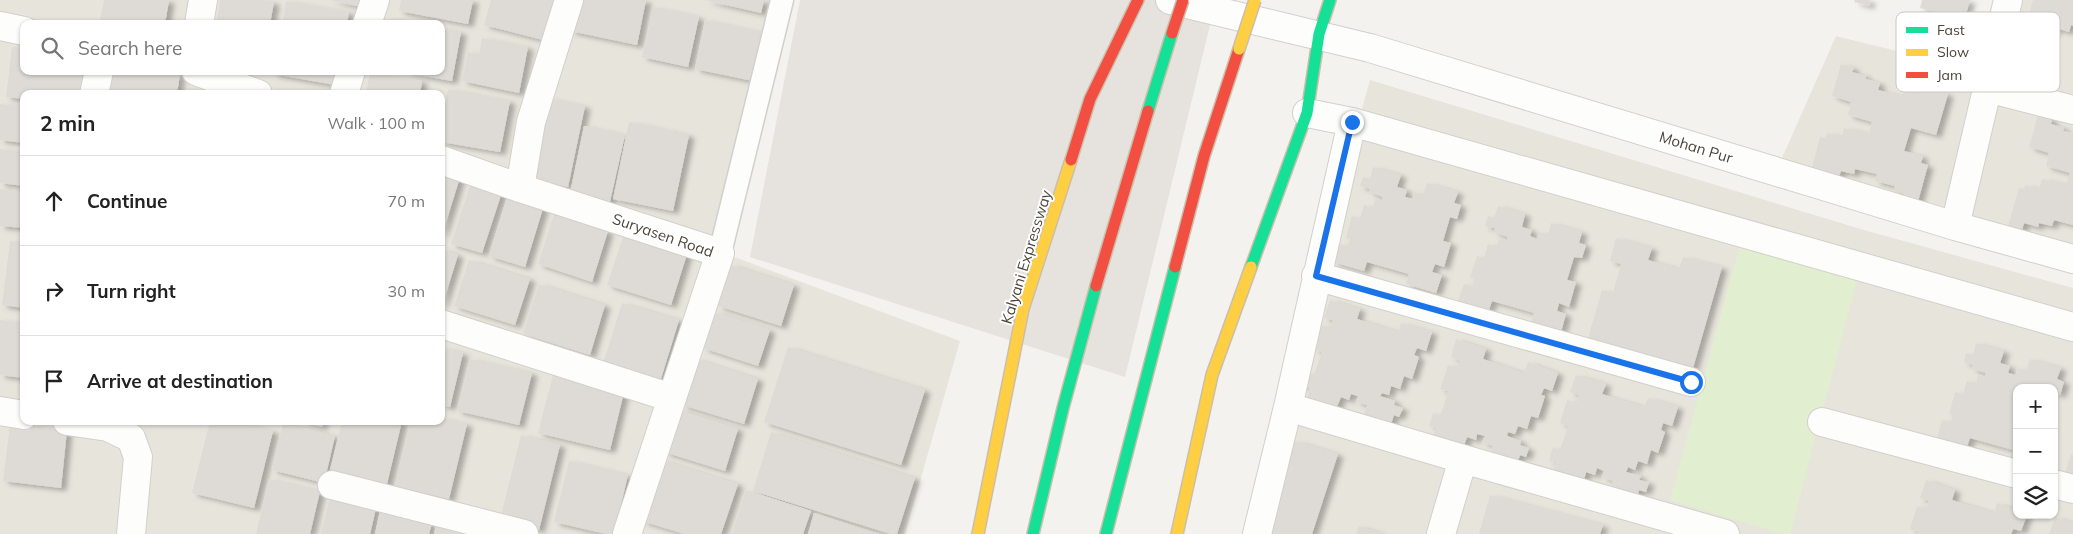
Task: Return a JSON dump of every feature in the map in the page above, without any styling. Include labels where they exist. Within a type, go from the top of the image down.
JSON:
[{"type":"highway","name":"Kalyani Expressway","points":[[978,534],[1023,308],[1090,99],[1138,0]]},
{"type":"highway","points":[[1033,534],[1048,469],[1128,172],[1183,0]]},
{"type":"highway","points":[[1106,534],[1204,156],[1255,0]]},
{"type":"highway","points":[[1177,534],[1212,375],[1307,113],[1318,34],[1330,0]]},
{"type":"street","points":[[200,20],[203,0]]},
{"type":"street","points":[[368,20],[375,0]]},
{"type":"street","points":[[520,188],[531,122],[569,0]]},
{"type":"street","name":"Mohan Pur","points":[[1170,0],[1370,48],[1955,226],[2073,260]]},
{"type":"street","points":[[0,26],[20,30]]},
{"type":"street","points":[[95,90],[98,75]]},
{"type":"street","points":[[207,75],[247,90]]},
{"type":"street","points":[[345,90],[350,75]]},
{"type":"street","points":[[1955,226],[1986,92]]},
{"type":"street","points":[[2003,92],[2073,110]]},
{"type":"street","points":[[1307,113],[1352,122],[2073,327]]},
{"type":"street","points":[[1258,534],[1352,122]]},
{"type":"street","name":"Suryasen Road","points":[[445,161],[520,188],[720,253],[628,534]]},
{"type":"street","points":[[1316,276],[1691,382]]},
{"type":"street","points":[[445,325],[672,398]]},
{"type":"street","points":[[1288,407],[1725,534]]},
{"type":"street","points":[[0,412],[20,414]]},
{"type":"street","points":[[1822,422],[2013,473]]},
{"type":"street","points":[[94,425],[108,427],[131,438],[138,458],[131,534]]},
{"type":"street","points":[[1441,534],[1463,459]]},
{"type":"street","points":[[332,485],[524,534]]},
{"type":"street","points":[[2058,485],[2073,489]]},
{"type":"lane","points":[[720,253],[782,0]]},
{"type":"shaded area","points":[[0,0],[369,0],[362,20],[20,20],[20,75],[193,75],[231,90],[20,90],[20,425],[445,425],[445,166],[715,255],[619,534],[0,534]]},
{"type":"shaded area","points":[[383,0],[794,0],[716,247],[445,157],[445,90],[355,90],[360,75],[445,75],[445,20],[377,20]]},
{"type":"shaded area","points":[[800,0],[1216,0],[1125,377],[750,257]]},
{"type":"shaded area","points":[[2019,0],[2073,0],[2073,260],[1774,176],[1836,36],[1896,51],[1896,92],[2060,92],[2060,12],[2015,12]]},
{"type":"shaded area","points":[[210,75],[345,75],[339,90],[276,90]]},
{"type":"shaded area","points":[[1370,80],[1864,230],[2073,288],[2073,534],[1242,534]]},
{"type":"shaded area","points":[[729,255],[960,341],[905,534],[633,534]]},
{"type":"green space","points":[[1742,237],[1860,269],[1790,534],[1783,534],[1670,500]]},
{"type":"building","points":[[104,0],[169,0],[166,20],[100,20]]},
{"type":"building","points":[[220,0],[261,0],[274,2],[271,20],[217,20]]},
{"type":"building","points":[[329,0],[363,0],[362,7]]},
{"type":"building","points":[[401,0],[473,0],[468,24],[399,11]]},
{"type":"building","points":[[491,0],[557,0],[547,41],[484,25]]},
{"type":"building","points":[[577,0],[646,0],[637,45],[570,31]]},
{"type":"building","points":[[704,0],[764,0],[761,13]]},
{"type":"building","points":[[1855,0],[1870,0],[1869,6],[1854,2]]},
{"type":"building","points":[[1922,0],[1970,0],[1967,12],[1935,12],[1920,8]]},
{"type":"building","points":[[2033,0],[2073,0],[2073,26],[2071,25],[2069,32],[2060,29],[2060,12],[2030,12]]},
{"type":"building","points":[[286,1],[349,12],[348,20],[283,20]]},
{"type":"building","points":[[653,7],[699,17],[688,67],[642,57]]},
{"type":"building","points":[[705,20],[763,33],[753,81],[695,69]]},
{"type":"building","points":[[445,29],[461,32],[452,81],[418,75],[445,75]]},
{"type":"building","points":[[482,38],[528,47],[519,93],[462,81],[468,52],[479,55]]},
{"type":"building","points":[[12,47],[20,48],[20,75],[91,75],[90,90],[20,90],[20,99],[6,97]]},
{"type":"building","points":[[1841,64],[1854,68],[1852,72],[1866,76],[1866,79],[1880,83],[1878,90],[1902,96],[1903,92],[1920,95],[1921,92],[1942,92],[1948,94],[1936,135],[1911,128],[1904,151],[1923,156],[1921,163],[1928,165],[1917,205],[1902,201],[1904,194],[1894,190],[1895,186],[1875,181],[1877,174],[1855,169],[1854,174],[1841,171],[1839,176],[1826,172],[1824,179],[1810,175],[1820,137],[1826,138],[1827,133],[1842,137],[1844,128],[1869,134],[1872,122],[1848,115],[1851,102],[1832,96]]},
{"type":"building","points":[[103,75],[180,75],[178,90],[101,90]]},
{"type":"building","points":[[279,75],[337,75],[335,85]]},
{"type":"building","points":[[369,75],[391,75],[422,81],[421,90],[367,90]]},
{"type":"building","points":[[448,89],[510,101],[500,152],[445,143],[445,104]]},
{"type":"building","points":[[542,97],[585,106],[568,187],[525,178]]},
{"type":"building","points":[[0,104],[20,106],[20,142],[0,140]]},
{"type":"building","points":[[2038,115],[2052,119],[2051,124],[2064,128],[2063,131],[2073,133],[2073,225],[2054,220],[2052,226],[2039,223],[2038,227],[2024,223],[2022,230],[2008,226],[2019,188],[2024,189],[2025,185],[2039,189],[2042,179],[2066,185],[2070,173],[2046,166],[2049,153],[2029,147]]},
{"type":"building","points":[[629,122],[689,135],[673,211],[613,199]]},
{"type":"building","points":[[584,126],[625,135],[609,206],[569,198]]},
{"type":"building","points":[[0,149],[20,152],[20,186],[0,183]]},
{"type":"building","points":[[1373,167],[1401,175],[1397,187],[1407,190],[1405,197],[1413,199],[1414,192],[1423,195],[1427,183],[1458,192],[1454,203],[1461,205],[1457,219],[1450,217],[1443,241],[1451,243],[1444,267],[1435,264],[1432,272],[1442,275],[1436,293],[1406,284],[1409,274],[1367,262],[1364,271],[1333,262],[1339,244],[1348,246],[1350,239],[1346,238],[1352,216],[1360,218],[1364,205],[1373,208],[1375,199],[1382,201],[1383,197],[1369,192],[1370,189],[1360,186],[1363,177],[1370,179]]},
{"type":"building","points":[[445,169],[461,174],[445,225]]},
{"type":"building","points":[[472,179],[503,189],[482,253],[451,244]]},
{"type":"building","points":[[0,189],[20,192],[20,228],[0,226]]},
{"type":"building","points":[[508,194],[544,205],[525,267],[489,256]]},
{"type":"building","points":[[1498,206],[1525,214],[1522,227],[1532,230],[1530,236],[1537,239],[1539,232],[1548,235],[1551,223],[1582,232],[1579,243],[1586,245],[1582,258],[1574,257],[1567,280],[1576,282],[1569,307],[1559,303],[1557,311],[1566,314],[1561,332],[1531,323],[1534,313],[1492,301],[1489,310],[1458,301],[1464,284],[1473,286],[1474,278],[1470,277],[1477,256],[1484,258],[1488,244],[1497,247],[1499,239],[1507,241],[1508,237],[1494,232],[1495,228],[1485,226],[1488,216],[1494,218]]},
{"type":"building","points":[[554,214],[608,231],[592,282],[538,264]]},
{"type":"building","points":[[625,232],[688,251],[671,305],[607,285]]},
{"type":"building","points":[[1616,238],[1652,248],[1648,260],[1679,269],[1683,257],[1722,267],[1691,375],[1586,345],[1602,290],[1613,293],[1621,264],[1610,261]]},
{"type":"building","points":[[10,241],[20,242],[20,307],[2,305]]},
{"type":"building","points":[[445,250],[458,255],[445,296]]},
{"type":"building","points":[[469,260],[530,279],[515,325],[454,306]]},
{"type":"building","points":[[731,265],[794,285],[781,326],[718,306]]},
{"type":"building","points":[[539,284],[605,305],[590,355],[523,334]]},
{"type":"building","points":[[1330,300],[1360,309],[1357,319],[1398,332],[1401,323],[1432,332],[1426,351],[1417,348],[1414,355],[1419,357],[1412,379],[1404,376],[1400,389],[1391,386],[1389,395],[1382,393],[1380,396],[1395,401],[1394,405],[1403,408],[1399,417],[1394,415],[1390,427],[1363,418],[1367,405],[1356,402],[1358,396],[1351,394],[1349,400],[1341,397],[1336,409],[1306,400],[1310,388],[1302,386],[1307,373],[1314,375],[1322,352],[1314,349],[1322,325],[1331,328],[1333,320],[1324,318]]},
{"type":"building","points":[[622,303],[679,320],[660,382],[603,364]]},
{"type":"building","points":[[714,312],[770,330],[758,366],[703,348]]},
{"type":"building","points":[[0,320],[20,322],[20,378],[0,375]]},
{"type":"building","points":[[1456,339],[1486,349],[1483,359],[1524,373],[1528,362],[1558,373],[1552,391],[1544,388],[1541,395],[1545,396],[1538,418],[1531,416],[1527,429],[1518,426],[1515,434],[1508,432],[1507,436],[1521,441],[1520,445],[1529,448],[1526,457],[1520,455],[1516,467],[1489,458],[1493,446],[1482,442],[1485,436],[1477,434],[1476,440],[1467,437],[1463,449],[1432,439],[1436,428],[1429,426],[1433,413],[1441,415],[1448,391],[1440,389],[1448,365],[1457,368],[1460,361],[1451,357]]},
{"type":"building","points":[[1976,343],[2004,351],[2000,363],[2010,366],[2008,373],[2016,375],[2017,368],[2026,371],[2030,359],[2061,368],[2057,379],[2064,382],[2060,395],[2058,394],[2058,384],[2013,384],[2013,450],[1970,438],[1967,447],[1937,438],[1942,420],[1951,422],[1953,415],[1949,414],[1955,392],[1963,394],[1967,381],[1976,384],[1978,375],[1985,377],[1986,373],[1972,369],[1973,365],[1964,362],[1966,353],[1973,355]]},
{"type":"building","points":[[788,347],[925,390],[901,465],[764,422]]},
{"type":"building","points":[[445,349],[463,353],[450,407],[445,406]]},
{"type":"building","points":[[470,359],[532,373],[519,425],[457,411]]},
{"type":"building","points":[[696,359],[758,379],[744,424],[682,405]]},
{"type":"building","points":[[553,375],[624,392],[610,450],[538,433]]},
{"type":"building","points":[[1576,375],[1606,384],[1602,394],[1644,407],[1648,398],[1678,407],[1672,426],[1663,423],[1661,430],[1665,432],[1658,453],[1651,450],[1647,464],[1638,461],[1635,470],[1628,467],[1626,472],[1641,476],[1639,480],[1649,482],[1646,492],[1639,490],[1636,502],[1609,493],[1613,481],[1602,477],[1604,471],[1597,468],[1595,475],[1586,472],[1583,484],[1552,474],[1556,463],[1549,461],[1553,447],[1560,450],[1568,426],[1560,423],[1567,400],[1577,403],[1579,395],[1570,392]]},
{"type":"building","points":[[678,410],[738,429],[725,471],[664,452]]},
{"type":"building","points":[[445,419],[467,424],[449,499],[395,486],[410,425],[445,425]]},
{"type":"building","points":[[10,424],[67,430],[61,488],[3,481]]},
{"type":"building","points":[[209,425],[248,425],[273,431],[254,508],[192,493]]},
{"type":"building","points":[[283,425],[291,425],[335,436],[324,483],[272,470]]},
{"type":"building","points":[[341,425],[401,425],[386,488],[329,474]]},
{"type":"building","points":[[771,432],[915,478],[897,534],[891,534],[753,491]]},
{"type":"building","points":[[521,435],[560,445],[539,530],[500,520]]},
{"type":"building","points":[[1295,441],[1338,454],[1312,534],[1265,534]]},
{"type":"building","points":[[2071,454],[2073,455],[2073,475],[2065,473]]},
{"type":"building","points":[[661,460],[738,484],[721,534],[684,534],[642,521]]},
{"type":"building","points":[[569,461],[628,475],[614,534],[606,534],[554,522]]},
{"type":"building","points":[[269,479],[320,491],[310,534],[256,534]]},
{"type":"building","points":[[1926,480],[1955,490],[1952,500],[1994,513],[1997,503],[2013,509],[2013,519],[2026,519],[2021,531],[2013,529],[2011,534],[1917,534],[1918,532],[1910,529],[1917,506],[1926,509],[1929,501],[1920,498]]},
{"type":"building","points":[[746,490],[811,511],[803,534],[732,534]]},
{"type":"building","points":[[331,493],[377,504],[370,534],[321,534]]},
{"type":"building","points":[[1490,495],[1603,525],[1600,534],[1479,534]]},
{"type":"building","points":[[380,511],[432,523],[429,534],[375,534]]},
{"type":"building","points":[[814,513],[879,534],[808,534]]},
{"type":"building","points":[[2058,518],[2073,523],[2073,534],[2049,534],[2054,519]]},
{"type":"building","points":[[437,521],[490,534],[434,534]]},
{"type":"building","points":[[1359,526],[1383,534],[1356,534]]},
{"type":"traffic: fast","points":[[1251,267],[1307,113],[1319,34],[1330,0]]},
{"type":"traffic: fast","points":[[1148,111],[1172,33]]},
{"type":"traffic: fast","points":[[1106,534],[1175,267]]},
{"type":"traffic: fast","points":[[1033,534],[1063,408],[1096,286]]},
{"type":"traffic: slow","points":[[1239,49],[1255,0]]},
{"type":"traffic: slow","points":[[978,534],[1023,309],[1071,160]]},
{"type":"traffic: slow","points":[[1177,534],[1212,375],[1251,267]]},
{"type":"traffic: jam","points":[[1071,160],[1090,99],[1138,0]]},
{"type":"traffic: jam","points":[[1172,33],[1183,0]]},
{"type":"traffic: jam","points":[[1175,267],[1204,156],[1239,49]]},
{"type":"traffic: jam","points":[[1096,286],[1148,111]]},
{"type":"route","points":[[1352,122],[1316,276],[1691,382]]}]
